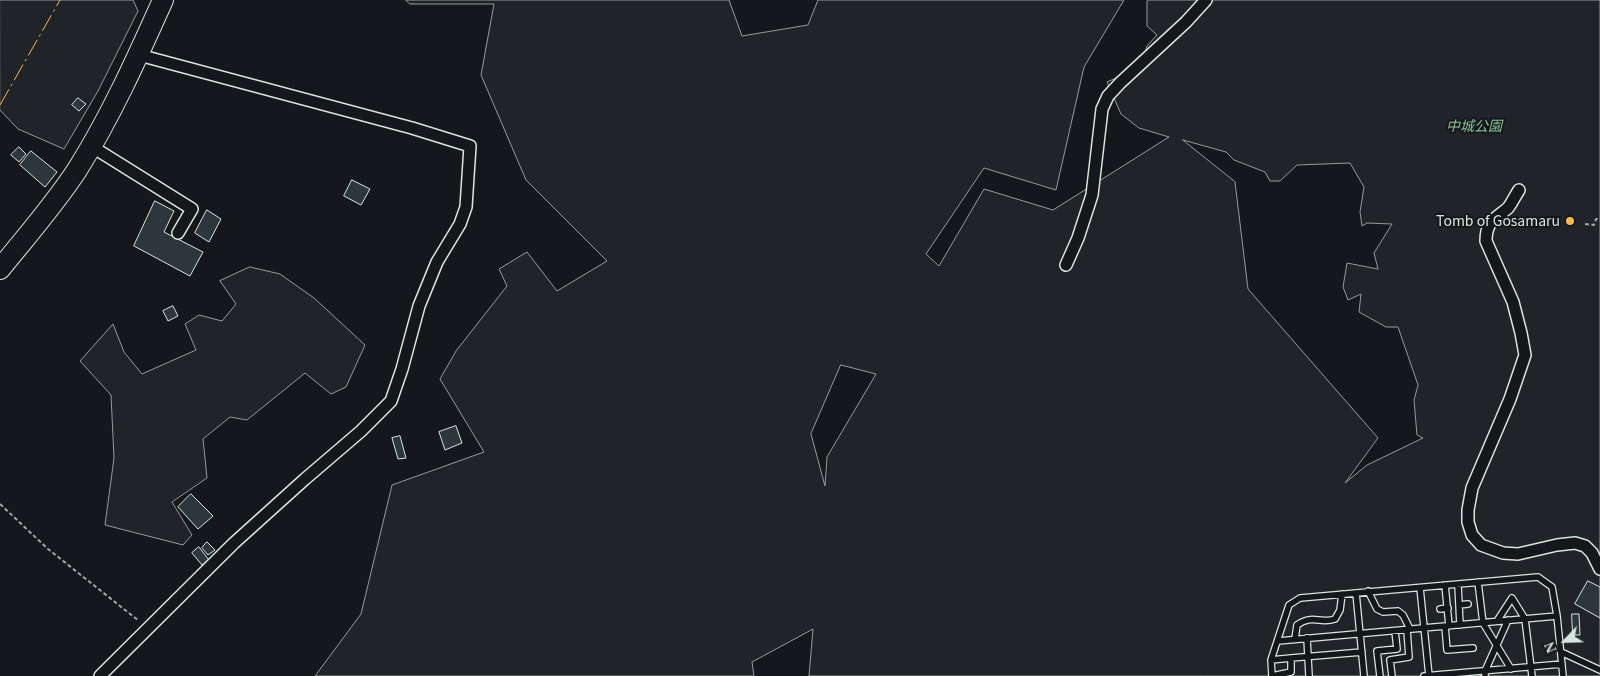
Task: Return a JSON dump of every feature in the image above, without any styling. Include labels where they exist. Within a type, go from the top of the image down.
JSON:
[{"type":"highway","points":[[0,269],[61,192],[90,146],[139,55],[163,0]]},
{"type":"street","points":[[1066,265],[1078,238],[1092,196],[1102,109],[1108,96],[1186,22],[1206,0]]},
{"type":"street","points":[[100,676],[234,543],[305,478],[361,431],[391,400],[402,369],[419,306],[437,262],[460,224],[466,207],[470,146],[412,128],[139,55]]},
{"type":"street","points":[[90,146],[192,209],[178,233]]},
{"type":"street","points":[[1519,190],[1509,207],[1492,220],[1486,232],[1486,241],[1513,302],[1525,355],[1510,399],[1472,488],[1468,522],[1472,534],[1481,545],[1503,553],[1518,554],[1575,543],[1585,546],[1592,553],[1600,569]]},
{"type":"lane","points":[[1290,658],[1291,672],[1272,676],[1271,660],[1289,606],[1300,598],[1538,577],[1552,587],[1563,676]]},
{"type":"lane","points":[[1478,582],[1483,623],[1511,669]]},
{"type":"lane","points":[[1445,585],[1448,608],[1446,650],[1473,648]]},
{"type":"lane","points":[[1458,585],[1460,625]]},
{"type":"lane","points":[[1420,588],[1428,676]]},
{"type":"lane","points":[[1368,592],[1377,609],[1383,612],[1398,611],[1403,615],[1409,630],[1409,657],[1390,660],[1392,676]]},
{"type":"lane","points":[[1356,593],[1364,676]]},
{"type":"lane","points":[[1295,639],[1297,625],[1302,621],[1309,619],[1328,621],[1335,619],[1340,610],[1342,594]]},
{"type":"lane","points":[[1497,622],[1512,598],[1526,619],[1532,676]]},
{"type":"lane","points":[[1459,605],[1468,604]]},
{"type":"lane","points":[[1440,609],[1448,608]]},
{"type":"lane","points":[[1278,641],[1557,616]]},
{"type":"lane","points":[[1485,674],[1508,620]]},
{"type":"lane","points":[[1380,676],[1377,651],[1397,649],[1395,631]]},
{"type":"lane","points":[[1307,638],[1310,676]]},
{"type":"lane","points":[[1271,660],[1362,652]]},
{"type":"lane","points":[[1561,652],[1600,670]]},
{"type":"lane","points":[[1424,676],[1485,674],[1511,669],[1562,664]]},
{"type":"path","points":[[1585,224],[1594,225],[1596,219],[1600,219]]},
{"type":"path","points":[[0,504],[48,549],[149,628]]},
{"type":"green space","points":[[0,0],[133,0],[138,11],[98,91],[64,149],[18,129],[0,110]]},
{"type":"green space","name":"中城公園","points":[[406,0],[729,0],[742,36],[808,25],[818,0],[1124,0],[1084,67],[1056,190],[984,168],[926,254],[939,266],[984,189],[1053,210],[1169,137],[1139,128],[1121,114],[1107,82],[1141,65],[1147,46],[1157,35],[1147,26],[1147,1],[1149,0],[1600,0],[1600,676],[809,676],[813,629],[752,662],[754,676],[315,676],[361,614],[392,485],[484,452],[440,379],[456,351],[507,286],[499,269],[527,252],[557,291],[607,261],[526,180],[481,75],[494,4],[410,4]],"holes":[[[1183,140],[1226,152],[1234,160],[1265,172],[1270,181],[1280,181],[1297,165],[1350,163],[1364,187],[1360,212],[1362,226],[1367,223],[1392,224],[1374,253],[1378,269],[1347,263],[1343,287],[1348,300],[1361,294],[1359,312],[1386,327],[1398,327],[1418,385],[1414,400],[1417,435],[1423,438],[1367,465],[1345,483],[1378,438],[1248,289],[1235,182]],[[841,365],[876,374],[827,457],[825,486],[811,434]]]},
{"type":"green space","points":[[250,267],[280,274],[314,298],[365,345],[346,387],[331,394],[305,373],[247,420],[230,417],[203,439],[207,478],[172,502],[192,535],[183,545],[105,525],[114,458],[111,395],[80,361],[113,324],[124,352],[142,374],[196,350],[185,324],[199,315],[222,321],[236,304],[220,281]]},
{"type":"building","points":[[78,98],[86,104],[79,111],[72,105]]},
{"type":"building","points":[[19,147],[26,154],[19,162],[11,155]]},
{"type":"building","points":[[31,151],[57,172],[45,187],[20,165]]},
{"type":"building","points":[[352,180],[370,189],[361,205],[344,196]]},
{"type":"building","points":[[155,201],[174,211],[164,232],[203,252],[190,276],[134,246]]},
{"type":"building","points":[[207,210],[221,219],[209,242],[195,233]]},
{"type":"building","points":[[173,306],[178,316],[168,321],[163,311]]},
{"type":"building","points":[[456,426],[462,443],[445,450],[439,432]]},
{"type":"building","points":[[400,436],[406,458],[398,459],[392,438]]},
{"type":"building","points":[[191,494],[213,516],[198,529],[178,507]]},
{"type":"building","points":[[207,542],[215,550],[208,555],[202,548]]},
{"type":"building","points":[[199,547],[209,560],[202,565],[192,553]]},
{"type":"building","points":[[1588,581],[1600,587],[1600,618],[1575,604]]},
{"type":"building","points":[[1572,614],[1579,614],[1580,635],[1573,635]]},
{"type":"power","points":[[0,105],[60,0]]},
{"type":"place","name":"Tomb of Gosamaru","points":[[1570,221]]}]
